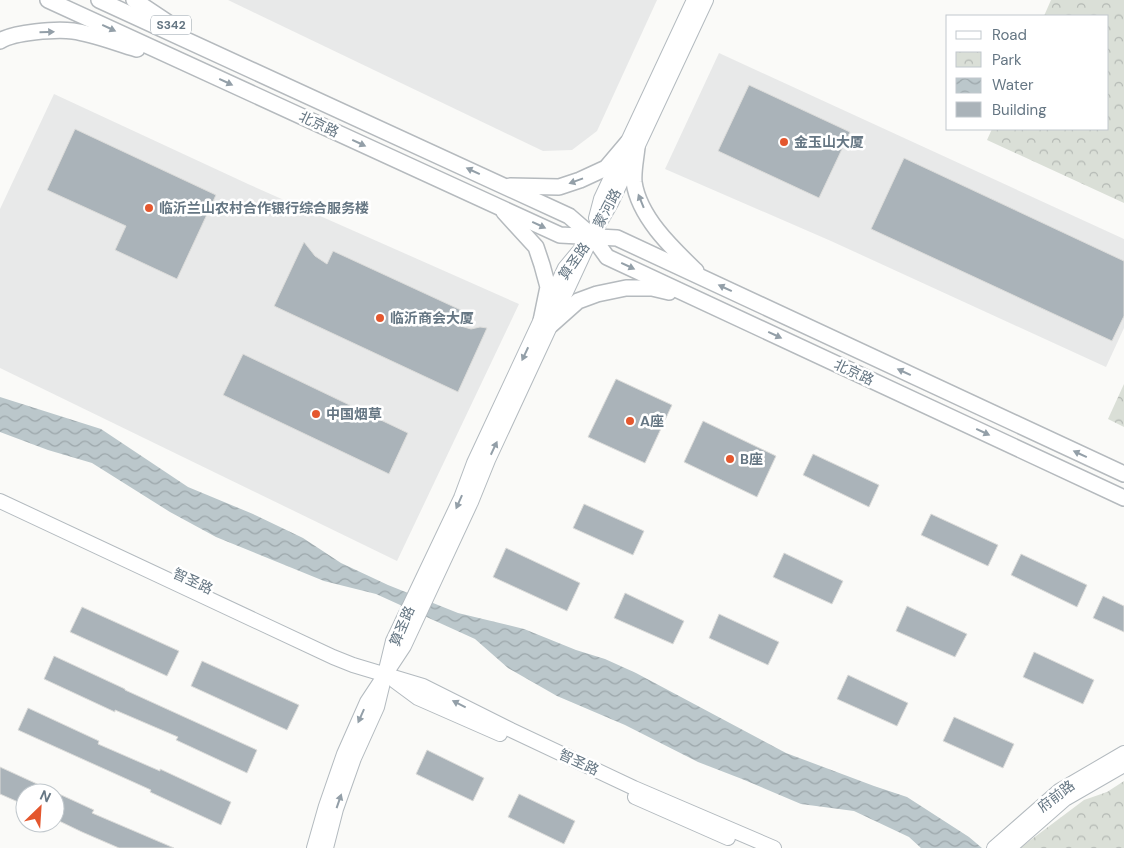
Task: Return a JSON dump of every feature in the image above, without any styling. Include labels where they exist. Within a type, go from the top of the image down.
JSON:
[{"type":"main road","name":"北京路","points":[[48,0],[560,235],[617,238],[1124,474]]},
{"type":"main road","name":"北京路","points":[[99,0],[569,216],[592,236],[607,257],[1124,498]]},
{"type":"main road","name":"S342","points":[[134,0],[209,50]]},
{"type":"main road","points":[[0,41],[7,36],[31,32],[72,31],[182,61]]},
{"type":"main road","points":[[505,186],[559,187],[606,168],[632,144]]},
{"type":"main road","points":[[632,144],[634,182],[641,204],[665,240],[704,279]]},
{"type":"main road","points":[[499,207],[536,247],[548,287],[546,323]]},
{"type":"main road","points":[[546,323],[578,301],[597,294],[626,288],[652,288],[698,299]]},
{"type":"street","name":"蒙河路","points":[[592,236],[611,203],[632,144],[694,0]]},
{"type":"street","name":"蒙河路","points":[[632,144],[706,0]]},
{"type":"street","name":"算圣路","points":[[314,848],[344,754],[367,702],[404,646],[409,622],[425,586],[546,323],[592,236]]},
{"type":"street","name":"智圣路","points":[[0,492],[357,658],[385,674],[418,698],[752,848]]},
{"type":"street","name":"智圣路","points":[[0,501],[333,657],[423,686],[634,788],[774,848]]},
{"type":"street","name":"算圣路","points":[[326,848],[336,809],[354,758],[377,707],[385,674]]},
{"type":"street","name":"府前路","points":[[1009,848],[1026,825],[1059,791],[1124,753]]},
{"type":"street","name":"府前路","points":[[994,848],[1065,799],[1124,765]]},
{"type":"shaded area","points":[[228,0],[657,0],[597,131],[572,150],[543,151]]},
{"type":"shaded area","points":[[719,53],[1124,239],[1124,328],[1106,367],[831,241],[665,169]]},
{"type":"shaded area","points":[[54,94],[248,184],[519,304],[397,561],[0,368],[0,209]]},
{"type":"green space","points":[[1051,0],[1124,0],[1124,203],[987,140],[992,130],[1109,130],[1109,15],[1044,15]]},
{"type":"green space","points":[[1124,384],[1124,427],[1108,419]]},
{"type":"green space","points":[[1124,781],[1124,848],[1020,848],[1084,800],[1107,792]]},
{"type":"water","points":[[0,397],[101,429],[188,487],[253,514],[303,538],[341,563],[388,585],[458,613],[524,629],[576,650],[605,659],[636,673],[786,753],[907,797],[969,837],[982,848],[921,848],[909,837],[854,811],[801,804],[698,762],[625,725],[557,696],[508,668],[475,639],[376,594],[324,581],[216,537],[170,512],[92,463],[48,450],[0,432]]},
{"type":"building","name":"金玉山大厦","points":[[749,85],[850,132],[819,198],[718,151]]},
{"type":"building","name":"临沂兰山农村合作银行综合服务楼","points":[[75,129],[216,195],[177,279],[115,250],[126,226],[47,190]]},
{"type":"building","points":[[904,158],[1124,261],[1124,316],[1112,341],[871,229]]},
{"type":"building","name":"临沂商会大厦","points":[[304,242],[315,256],[327,264],[333,251],[463,311],[457,325],[471,329],[487,328],[458,392],[274,306]]},
{"type":"building","name":"中国烟草","points":[[243,354],[408,433],[389,474],[223,395]]},
{"type":"building","name":"A座","points":[[616,379],[672,405],[645,463],[588,437]]},
{"type":"building","name":"B座","points":[[703,421],[776,456],[757,497],[684,462]]},
{"type":"building","points":[[813,454],[879,485],[869,507],[803,475]]},
{"type":"building","points":[[584,504],[644,531],[633,555],[573,528]]},
{"type":"building","points":[[931,514],[998,545],[988,566],[921,535]]},
{"type":"building","points":[[506,548],[580,583],[567,611],[493,577]]},
{"type":"building","points":[[784,553],[843,581],[832,604],[773,577]]},
{"type":"building","points":[[1021,554],[1087,585],[1077,607],[1011,575]]},
{"type":"building","points":[[625,593],[684,621],[673,644],[614,618]]},
{"type":"building","points":[[1103,596],[1124,606],[1124,632],[1093,618]]},
{"type":"building","points":[[907,606],[967,634],[955,657],[896,631]]},
{"type":"building","points":[[82,607],[179,651],[167,676],[70,632]]},
{"type":"building","points":[[719,614],[779,642],[768,665],[709,638]]},
{"type":"building","points":[[1034,652],[1094,680],[1083,704],[1023,677]]},
{"type":"building","points":[[54,656],[257,750],[247,773],[176,740],[178,737],[115,710],[115,712],[44,679]]},
{"type":"building","points":[[202,661],[299,705],[287,730],[191,686]]},
{"type":"building","points":[[848,675],[908,703],[897,726],[837,699]]},
{"type":"building","points":[[28,708],[99,741],[98,744],[160,771],[160,769],[231,802],[221,825],[150,792],[151,790],[18,730]]},
{"type":"building","points":[[954,717],[1014,744],[1003,768],[943,741]]},
{"type":"building","points":[[427,750],[484,778],[473,801],[416,774]]},
{"type":"building","points":[[0,767],[35,783],[15,783],[15,801],[0,794]]},
{"type":"building","points":[[519,794],[575,821],[564,844],[508,817]]},
{"type":"building","points":[[65,797],[94,810],[92,813],[174,848],[119,848],[65,824]]},
{"type":"place","name":"金玉山大厦","points":[[784,142]]},
{"type":"place","name":"临沂兰山农村合作银行综合服务楼","points":[[149,208]]},
{"type":"place","name":"临沂商会大厦","points":[[380,318]]},
{"type":"place","name":"中国烟草","points":[[316,414]]},
{"type":"place","name":"A座","points":[[630,421]]},
{"type":"place","name":"B座","points":[[730,459]]}]
